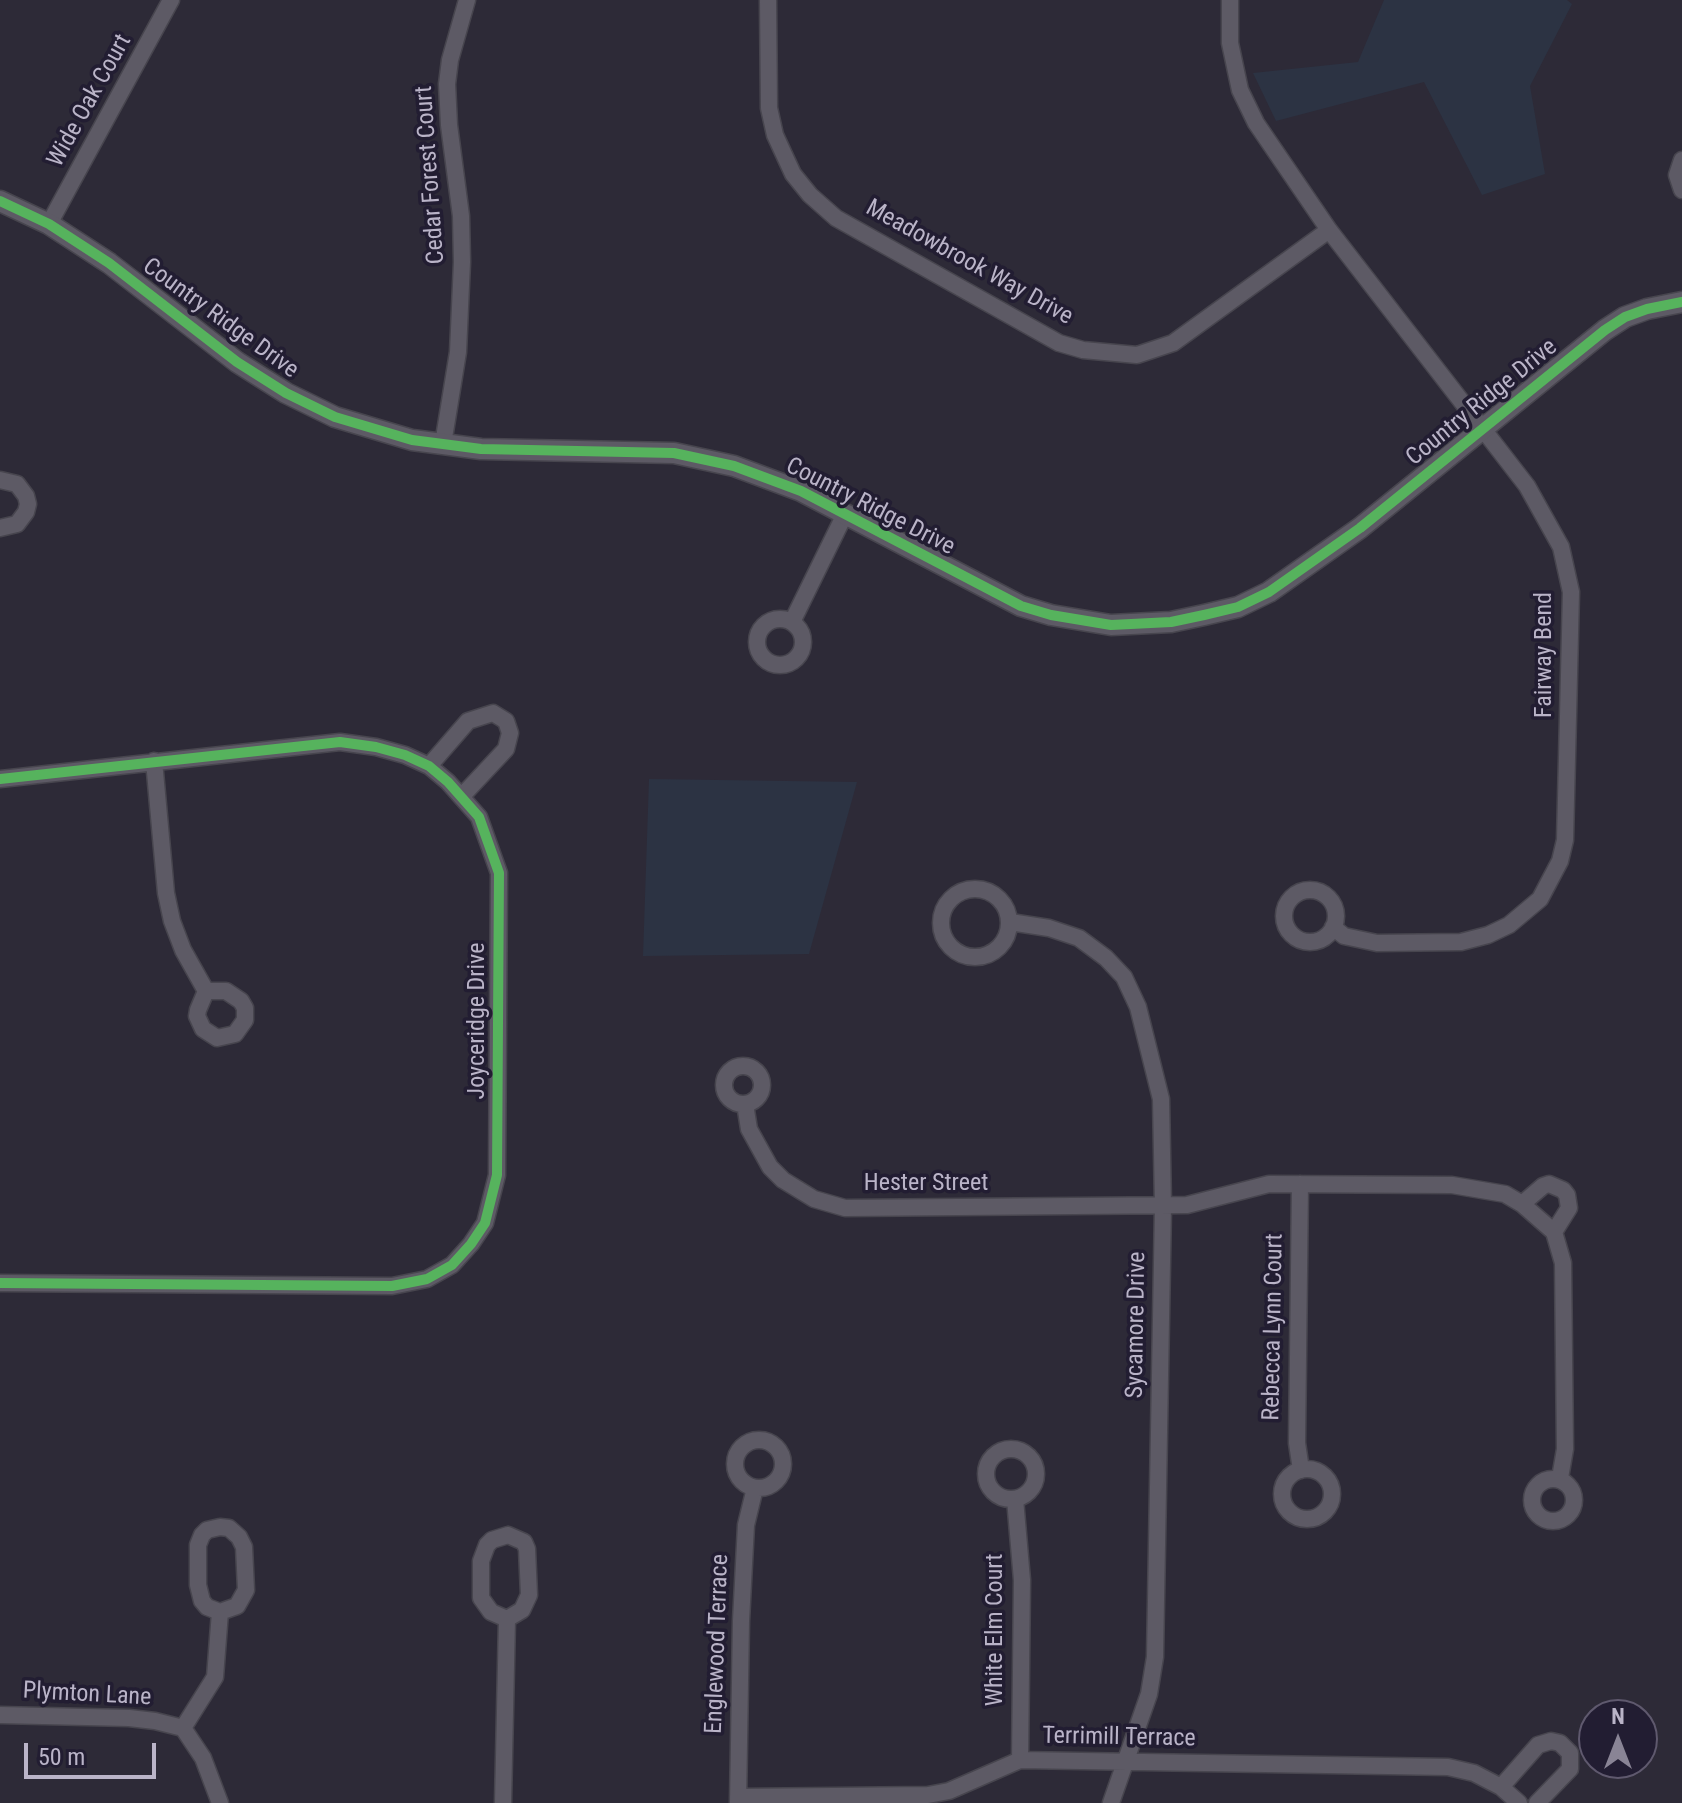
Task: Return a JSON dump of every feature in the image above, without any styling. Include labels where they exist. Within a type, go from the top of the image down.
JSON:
[{"type":"street","name":"Wide Oak Court","points":[[49,224],[171,0]]},
{"type":"street","name":"Cedar Forest Court","points":[[443,444],[458,352],[462,262],[461,216],[447,84],[450,60],[467,0]]},
{"type":"street","name":"Meadowbrook Way Drive","points":[[768,0],[769,108],[775,135],[793,174],[810,195],[836,218],[1059,343],[1083,350],[1137,355],[1173,343],[1329,230]]},
{"type":"street","name":"Fairway Bend","points":[[1230,0],[1230,43],[1240,90],[1256,123],[1329,230],[1527,486],[1561,547],[1571,592],[1566,817],[1560,861],[1540,899],[1509,925],[1488,935],[1461,942],[1377,943],[1344,936],[1333,927]]},
{"type":"street","points":[[1682,160],[1677,175],[1682,190]]},
{"type":"street","name":"Country Ridge Drive","points":[[0,201],[49,224],[109,263],[237,362],[286,393],[335,417],[412,440],[481,449],[674,453],[706,459],[768,477],[801,491],[1021,606],[1065,618],[1111,625],[1171,622],[1238,607],[1269,592],[1360,528],[1605,330],[1636,313],[1682,302]]},
{"type":"street","points":[[0,480],[17,484],[28,504],[23,519],[17,524],[0,528]]},
{"type":"street","points":[[792,622],[845,514]]},
{"type":"street","points":[[429,766],[468,721],[493,713],[506,721],[510,733],[506,749],[462,796]]},
{"type":"street","name":"Joyceridge Drive","points":[[0,779],[340,742],[376,747],[429,766],[462,796],[479,817],[499,873],[497,1175],[485,1223],[452,1265],[427,1279],[392,1286],[0,1283]]},
{"type":"street","points":[[154,761],[166,893],[172,921],[183,950],[206,991]]},
{"type":"street","points":[[969,889],[981,889],[998,897],[1005,906],[1010,922],[1005,940],[997,949],[978,957],[955,951],[941,932],[940,920],[943,909],[955,895],[969,889]]},
{"type":"street","name":"Sycamore Drive","points":[[1010,922],[1049,928],[1079,938],[1106,958],[1124,977],[1141,1018],[1161,1099],[1163,1206],[1155,1657],[1149,1694],[1111,1803]]},
{"type":"street","name":"Hester Street","points":[[745,1104],[749,1129],[770,1167],[796,1190],[845,1208],[1163,1206],[1206,1202],[1239,1190],[1269,1184],[1452,1185],[1505,1194],[1522,1204]]},
{"type":"street","name":"Rebecca Lynn Court","points":[[1300,1184],[1297,1443],[1301,1470]]},
{"type":"street","points":[[1554,1232],[1569,1208],[1569,1201],[1563,1190],[1549,1184],[1522,1204],[1554,1232],[1563,1263],[1565,1449],[1560,1478]]},
{"type":"street","name":"Englewood Terrace","points":[[738,1800],[746,1525],[755,1488]]},
{"type":"street","name":"White Elm Court","points":[[1015,1499],[1022,1580],[1020,1760]]},
{"type":"street","points":[[220,1527],[229,1528],[244,1547],[246,1590],[237,1606],[220,1612],[207,1607],[202,1601],[198,1585],[198,1545],[207,1530],[220,1527]]},
{"type":"street","points":[[508,1535],[524,1542],[527,1549],[529,1595],[522,1610],[507,1619],[491,1612],[481,1598],[481,1561],[492,1540],[508,1535]]},
{"type":"street","points":[[183,1728],[215,1677],[220,1612]]},
{"type":"street","points":[[503,1803],[507,1619]]},
{"type":"street","name":"Plymton Lane","points":[[0,1715],[129,1718],[183,1728],[203,1758],[220,1803]]},
{"type":"street","points":[[1501,1787],[1538,1745],[1551,1741],[1560,1743],[1570,1753],[1570,1769],[1537,1803]]},
{"type":"street","name":"Terrimill Terrace","points":[[738,1800],[928,1795],[949,1791],[1020,1760],[1448,1767],[1474,1773],[1501,1787],[1519,1803]]},
{"type":"shaded area","points":[[1384,0],[1567,0],[1572,4],[1530,86],[1545,174],[1482,195],[1424,82],[1276,121],[1253,73],[1358,62]]},
{"type":"shaded area","points":[[649,779],[857,782],[809,954],[643,956]]},
{"type":"cycle path","points":[[0,201],[49,224],[109,263],[237,362],[286,393],[335,417],[412,440],[481,449],[674,453],[734,466],[801,491],[1021,606],[1051,615],[1111,625],[1171,622],[1238,607],[1269,592],[1360,528],[1605,330],[1625,317],[1682,302]]},
{"type":"cycle path","points":[[0,779],[340,742],[376,747],[429,766],[448,782],[479,817],[499,873],[497,1175],[485,1223],[452,1265],[427,1279],[392,1286],[0,1283]]}]
